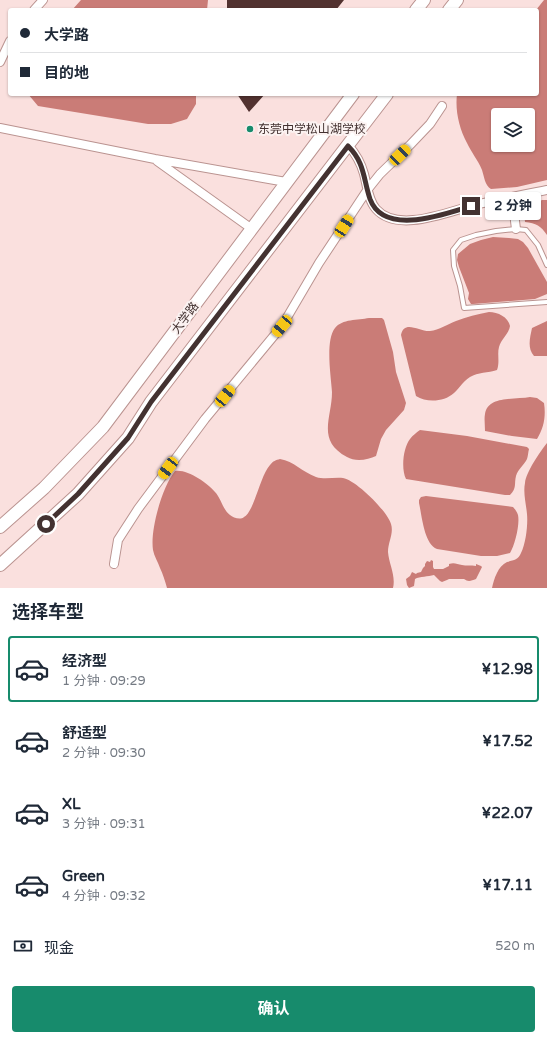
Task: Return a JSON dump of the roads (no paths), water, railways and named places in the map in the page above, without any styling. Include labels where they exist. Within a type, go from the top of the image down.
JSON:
[{"type":"main road","points":[[418,8],[424,0]]},
{"type":"main road","name":"大学路","points":[[0,527],[44,488],[103,427],[351,96]]},
{"type":"main road","name":"大学路","points":[[0,565],[78,494],[128,438],[151,402],[386,96]]},
{"type":"street","points":[[36,8],[43,0]]},
{"type":"street","points":[[0,62],[8,45]]},
{"type":"street","points":[[114,564],[118,540],[138,508],[190,439],[282,326],[319,263],[368,189],[380,174],[430,124],[442,106]]},
{"type":"street","points":[[0,128],[155,159],[286,182]]},
{"type":"street","points":[[348,146],[361,164],[370,200],[374,207],[380,213],[396,219],[420,219],[436,216],[471,206],[547,190]]},
{"type":"street","points":[[155,159],[252,229]]},
{"type":"street","points":[[512,197],[516,228]]},
{"type":"lane","points":[[547,265],[532,236],[526,230],[516,228],[496,230],[461,240],[453,250],[454,266],[460,286],[464,308],[547,302]]},
{"type":"place","name":"东莞中学松山湖学校","points":[[250,129]]}]
